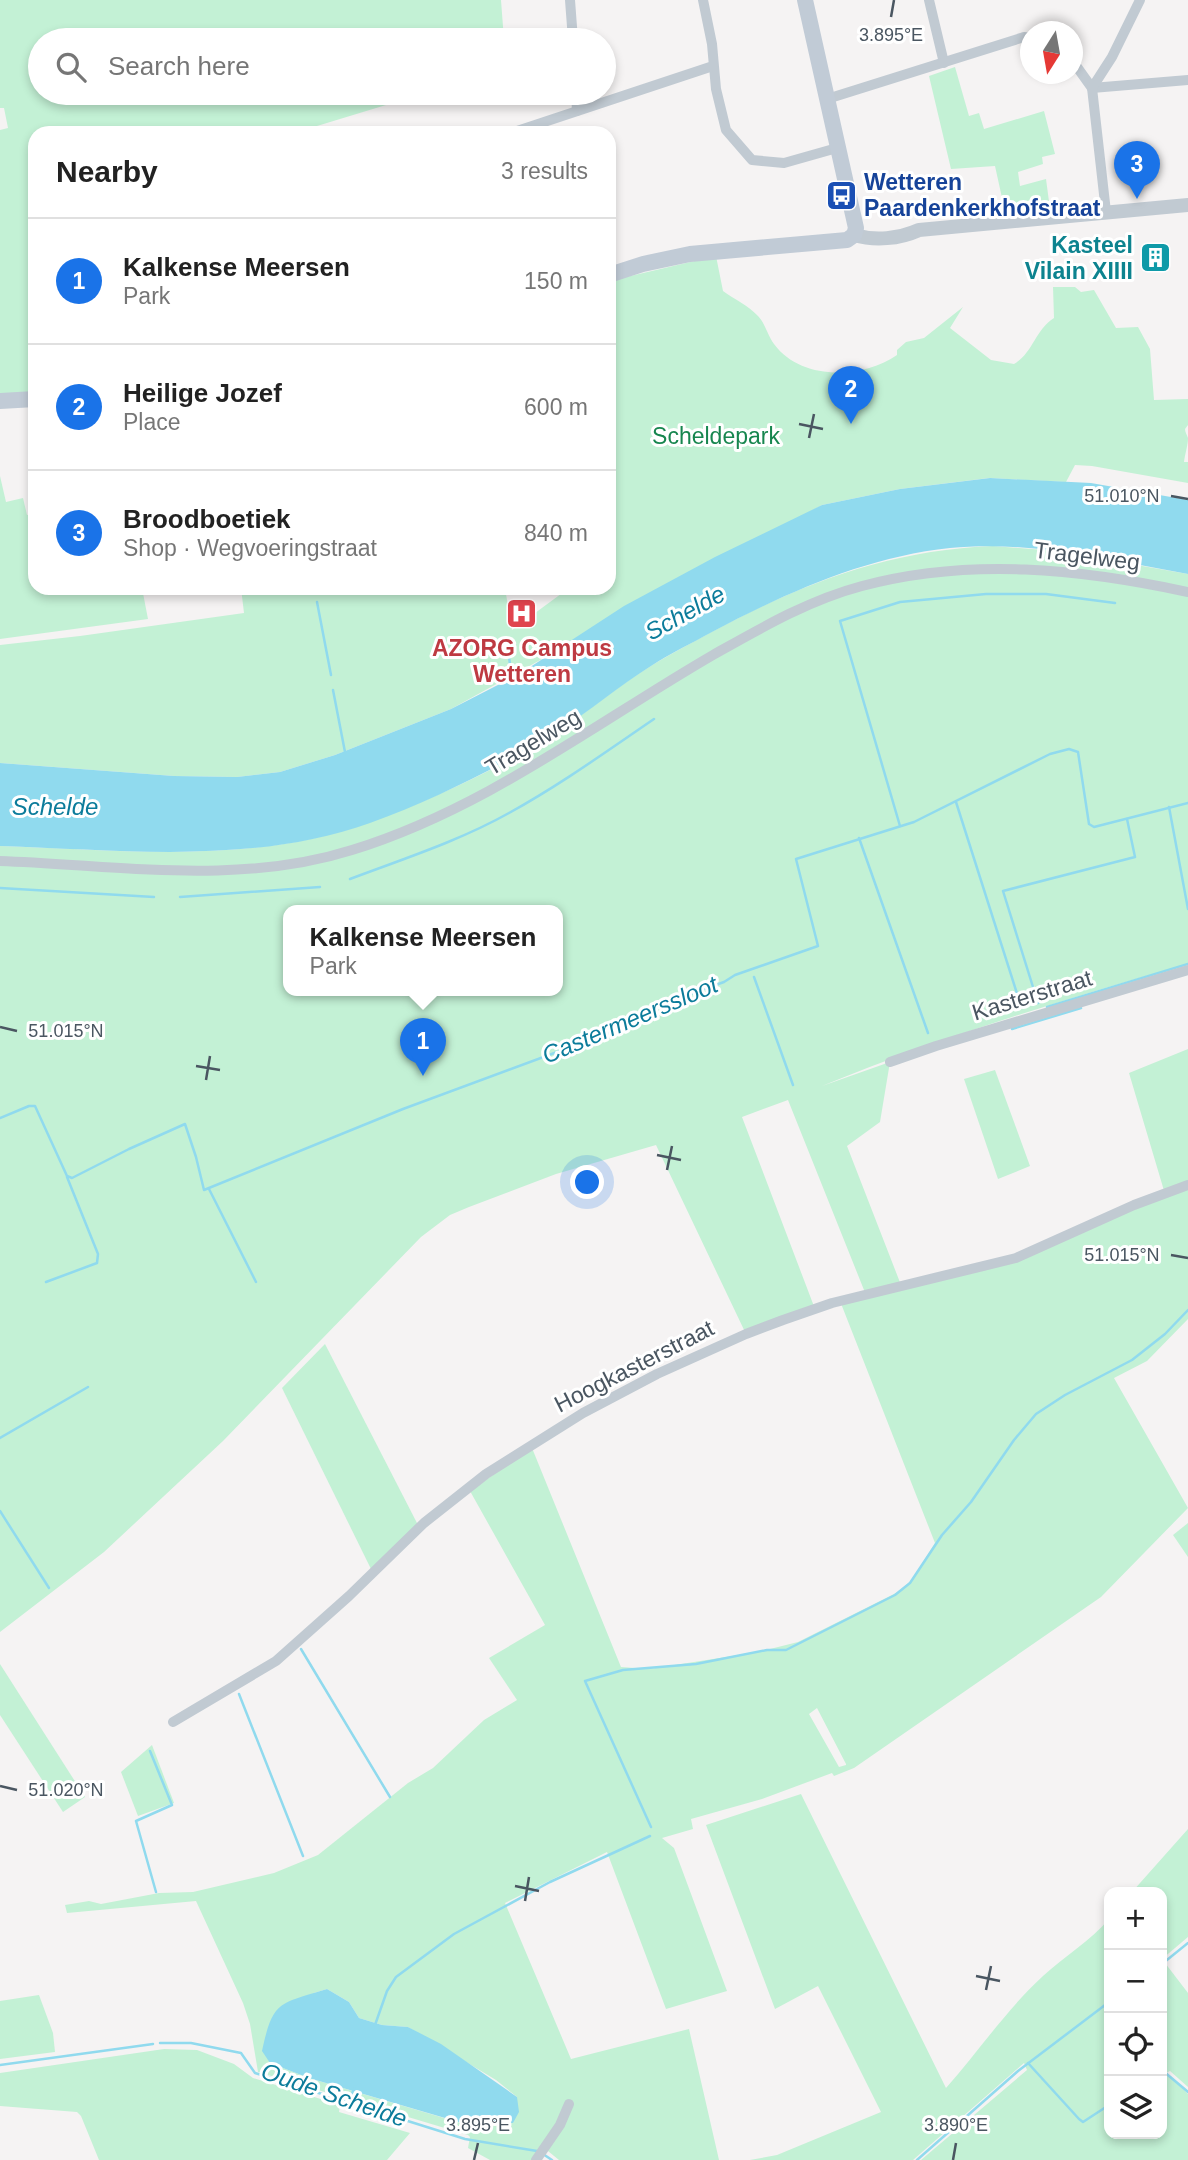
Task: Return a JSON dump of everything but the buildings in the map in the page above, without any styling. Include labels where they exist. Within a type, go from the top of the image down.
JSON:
[{"type":"main road","points":[[616,273],[690,254],[847,240],[853,235],[856,228],[805,0]]},
{"type":"main road","points":[[0,401],[28,399]]},
{"type":"street","points":[[570,0],[572,28]]},
{"type":"street","points":[[703,0],[712,44],[712,66],[726,130],[752,160],[783,163],[837,148]]},
{"type":"street","points":[[929,0],[944,63]]},
{"type":"street","points":[[1092,89],[1112,57],[1140,0]]},
{"type":"street","points":[[827,99],[1020,38]]},
{"type":"street","points":[[616,98],[712,66]]},
{"type":"street","points":[[1083,75],[1092,89],[1106,212]]},
{"type":"street","points":[[1092,89],[1188,80]]},
{"type":"street","points":[[577,105],[577,111]]},
{"type":"street","points":[[532,126],[595,105]]},
{"type":"street","points":[[853,235],[864,238],[905,236],[919,230],[1188,205]]},
{"type":"street","name":"Tragelweg","points":[[0,861],[168,870],[236,870],[350,851],[434,820],[480,798],[772,622],[861,586],[948,570],[1034,569],[1090,574],[1188,592]]},
{"type":"street","name":"Kasterstraat","points":[[890,1062],[1188,970]]},
{"type":"street","name":"Hoogkasterstraat","points":[[173,1722],[276,1661],[349,1596],[424,1523],[496,1468],[583,1413],[657,1374],[783,1320],[832,1303],[1016,1258],[1134,1205],[1188,1185]]},
{"type":"street","points":[[536,2160],[560,2125],[569,2104]]},
{"type":"green space","points":[[0,0],[501,0],[503,28],[28,28],[28,105],[386,105],[317,126],[28,126],[28,393],[0,394],[0,130],[8,128],[4,108],[0,108]]},
{"type":"green space","points":[[955,67],[969,116],[979,113],[984,129],[1044,111],[1055,154],[1042,157],[1043,164],[1018,172],[1020,186],[1046,179],[1050,209],[1006,216],[995,166],[951,169],[929,76]]},
{"type":"green space","name":"Scheldepark","points":[[716,256],[723,291],[758,316],[774,344],[786,356],[800,365],[832,372],[867,369],[883,363],[897,355],[897,350],[906,342],[924,338],[963,307],[950,328],[991,360],[1014,364],[1026,354],[1042,329],[1054,318],[1053,287],[1075,287],[1081,292],[1094,290],[1116,328],[1138,327],[1150,349],[1154,400],[1188,399],[1188,425],[1185,429],[1188,441],[1184,462],[1188,462],[1188,483],[1075,465],[1066,482],[989,478],[900,489],[822,505],[451,709],[335,755],[280,772],[237,777],[174,776],[0,763],[0,645],[244,613],[242,595],[506,595],[512,630],[560,595],[616,595],[616,279]]},
{"type":"green space","points":[[0,476],[6,502],[23,498],[28,515],[28,595],[143,595],[148,619],[0,639]]},
{"type":"green space","points":[[993,546],[1057,551],[1188,574],[1188,964],[1003,1020],[822,1086],[890,1062],[880,1122],[847,1146],[901,1285],[998,1263],[1165,1194],[1129,1073],[1188,1049],[1188,1319],[1147,1361],[1114,1378],[1188,1508],[1101,1597],[854,1768],[834,1776],[832,1773],[762,1799],[691,1819],[693,1829],[662,1838],[674,1848],[727,1991],[666,2009],[607,1852],[505,1903],[571,2059],[689,2029],[719,2160],[559,2160],[543,2147],[534,2160],[490,2160],[468,2148],[468,2135],[258,2072],[250,2024],[243,2003],[196,1901],[67,1913],[65,1905],[89,1901],[101,1904],[159,1893],[193,1892],[274,1873],[318,1855],[408,1783],[433,1768],[484,1720],[517,1700],[489,1658],[545,1625],[470,1491],[532,1448],[621,1667],[649,1669],[758,1652],[798,1642],[898,1592],[911,1581],[935,1543],[840,1301],[866,1295],[788,1100],[742,1117],[815,1309],[746,1334],[656,1145],[556,1174],[469,1207],[450,1215],[421,1237],[223,1441],[104,1552],[0,1632],[0,846],[140,852],[234,850],[326,836],[370,822],[420,803],[493,769],[562,728],[654,664],[775,600],[858,569],[946,550]],"holes":[[[817,1708],[846,1765],[839,1767],[809,1714]],[[327,1989],[349,2002],[359,2018],[382,2025],[408,2027],[496,2080],[517,2097],[513,2123],[461,2123],[309,2078],[270,2063],[314,1993]]]},
{"type":"green space","points":[[995,1070],[1030,1166],[998,1179],[964,1079]]},
{"type":"green space","points":[[325,1344],[418,1525],[371,1569],[282,1388]]},
{"type":"green space","points":[[1188,1523],[1188,1557],[1173,1535]]},
{"type":"green space","points":[[0,1664],[85,1797],[63,1812],[0,1715]]},
{"type":"green space","points":[[152,1745],[174,1803],[138,1816],[121,1772]]},
{"type":"green space","points":[[801,1794],[946,2088],[1030,1989],[1104,1924],[1104,2139],[1167,2139],[1167,2074],[1188,2094],[1188,2160],[921,2160],[1027,2070],[1024,2063],[913,2160],[750,2160],[777,2155],[881,2112],[818,1986],[775,2009],[706,1825]]},
{"type":"green space","points":[[1188,1829],[1188,1937],[1167,1955],[1167,1887],[1136,1887]]},
{"type":"green space","points":[[1167,1966],[1188,1993],[1188,2087],[1170,2071],[1167,2072]]},
{"type":"green space","points":[[39,1995],[53,2033],[55,2052],[0,2059],[0,2001]]},
{"type":"green space","points":[[164,2049],[197,2050],[234,2064],[253,2078],[340,2105],[339,2112],[410,2133],[387,2160],[99,2160],[77,2112],[0,2106],[0,2073]]},
{"type":"water","name":"Schelde","points":[[990,478],[1091,483],[1188,500],[1188,574],[1070,553],[1010,547],[950,548],[887,559],[797,591],[740,618],[659,661],[570,723],[513,757],[467,782],[370,823],[326,836],[234,850],[140,852],[0,846],[0,763],[174,776],[237,777],[280,772],[335,755],[451,709],[521,673],[624,606],[715,557],[822,505],[900,489]]},
{"type":"water","points":[[327,1989],[349,2002],[359,2018],[382,2025],[408,2027],[441,2044],[517,2097],[519,2112],[513,2123],[462,2123],[309,2078],[270,2063],[262,2051],[275,2012],[289,2001]]},
{"type":"waterway","points":[[900,826],[840,621],[900,602],[986,594],[1046,594],[1115,603]]},
{"type":"waterway","points":[[317,602],[331,675]]},
{"type":"waterway","points":[[508,649],[512,680]]},
{"type":"waterway","points":[[333,690],[345,752]]},
{"type":"waterway","points":[[350,879],[431,849],[490,823],[565,779],[654,719]]},
{"type":"waterway","name":"Castermeerssloot","points":[[0,1118],[35,1106],[67,1176],[72,1178],[185,1124],[204,1190],[403,1109],[603,1035],[673,1000],[724,982],[735,975],[818,946],[796,859],[914,822],[1050,754],[1069,749],[1078,752],[1089,824],[1094,827],[1188,803]]},
{"type":"waterway","points":[[956,802],[1021,1006]]},
{"type":"waterway","points":[[1169,807],[1188,909]]},
{"type":"waterway","points":[[1038,1003],[1003,891],[1135,857],[1127,819]]},
{"type":"waterway","points":[[859,838],[928,1033]]},
{"type":"waterway","points":[[180,897],[320,887]]},
{"type":"waterway","points":[[0,888],[154,897]]},
{"type":"waterway","points":[[1047,1007],[1188,964]]},
{"type":"waterway","points":[[754,977],[793,1085]]},
{"type":"waterway","points":[[1012,1029],[1081,1008]]},
{"type":"waterway","points":[[46,1282],[97,1263],[98,1254],[67,1177]]},
{"type":"waterway","points":[[209,1189],[256,1282]]},
{"type":"waterway","points":[[651,1827],[585,1681],[623,1670],[696,1664],[767,1650],[786,1650],[895,1595],[910,1583],[942,1535],[971,1502],[1014,1440],[1036,1414],[1065,1395],[1132,1360],[1165,1334],[1188,1310]]},
{"type":"waterway","points":[[0,1438],[88,1387]]},
{"type":"waterway","points":[[0,1511],[49,1588]]},
{"type":"waterway","points":[[301,1649],[390,1797]]},
{"type":"waterway","points":[[239,1694],[303,1856]]},
{"type":"waterway","points":[[150,1751],[172,1805],[136,1821],[156,1892]]},
{"type":"waterway","points":[[375,2025],[387,1991],[396,1977],[454,1934],[550,1882],[650,1836]]},
{"type":"waterway","name":"Oude Schelde","points":[[1167,1960],[1188,1943]]},
{"type":"waterway","name":"Oude Schelde","points":[[917,2160],[1018,2071],[1104,2006]]},
{"type":"waterway","name":"Oude Schelde","points":[[160,2043],[191,2043],[241,2053],[255,2073],[465,2139],[537,2151]]},
{"type":"waterway","name":"Oude Schelde","points":[[0,2065],[153,2044]]},
{"type":"waterway","points":[[1028,2063],[1083,2122],[1104,2108]]},
{"type":"waterway","points":[[1167,2074],[1188,2092]]},
{"type":"waterway","points":[[349,2103],[354,2088]]},
{"type":"waterway","name":"Oude Schelde","points":[[543,2154],[552,2160]]},
{"type":"place","name":"Wetteren Paardenkerkhofstraat","points":[[841,195]]},
{"type":"place","name":"Broodboetiek","points":[[1137,199]]},
{"type":"place","name":"Kasteel Vilain XIIII","points":[[1156,258]]},
{"type":"place","name":"Heilige Jozef","points":[[851,424]]},
{"type":"place","name":"AZORG Campus Wetteren","points":[[522,614]]},
{"type":"place","name":"Kalkense Meersen","points":[[423,1076]]}]
